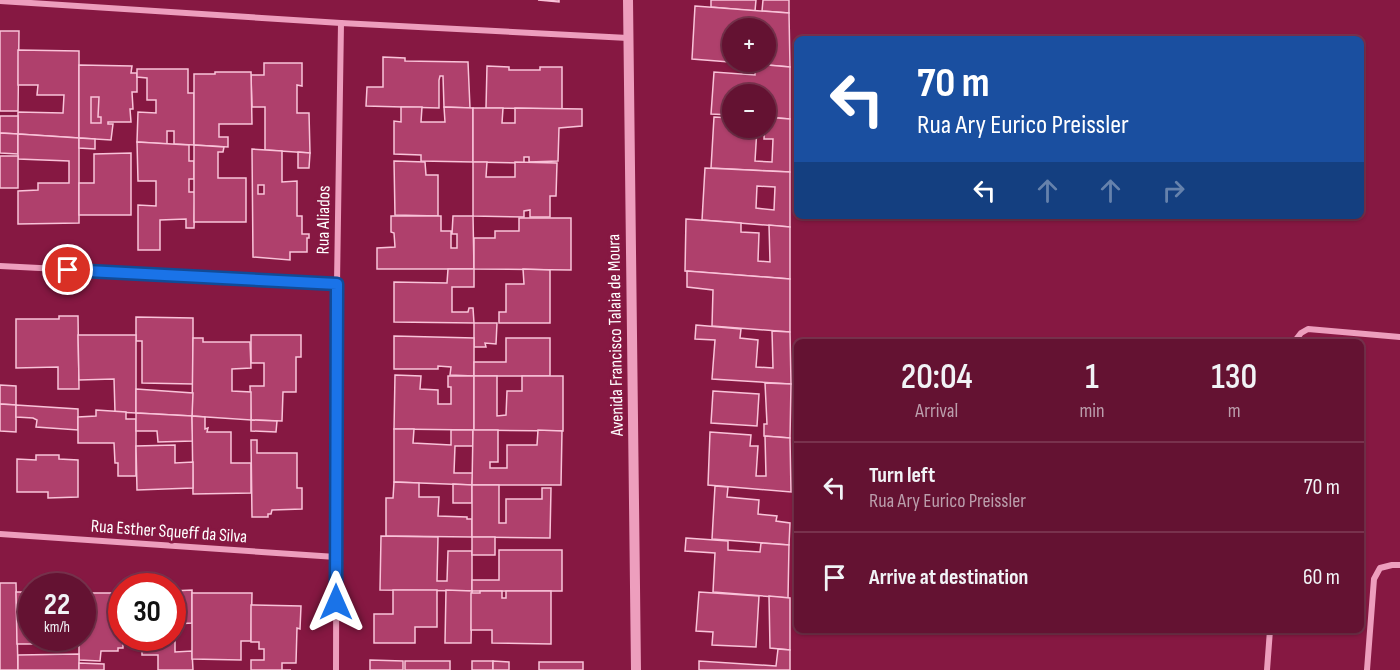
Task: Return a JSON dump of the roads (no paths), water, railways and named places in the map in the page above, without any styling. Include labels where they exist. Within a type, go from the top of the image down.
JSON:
[{"type":"street","name":"Avenida Francisco Talaia de Moura","points":[[628,0],[636,670]]},
{"type":"street","points":[[0,1],[341,23],[628,38]]},
{"type":"street","name":"Rua Aliados","points":[[336,670],[337,284],[341,23]]},
{"type":"street","points":[[0,266],[337,284]]},
{"type":"street","points":[[1296,339],[1308,329],[1400,337]]},
{"type":"street","name":"Rua Esther Squeff da Silva","points":[[0,534],[336,557]]},
{"type":"street","points":[[1367,670],[1374,579],[1380,568],[1400,565]]},
{"type":"street","points":[[1267,670],[1270,633]]}]
